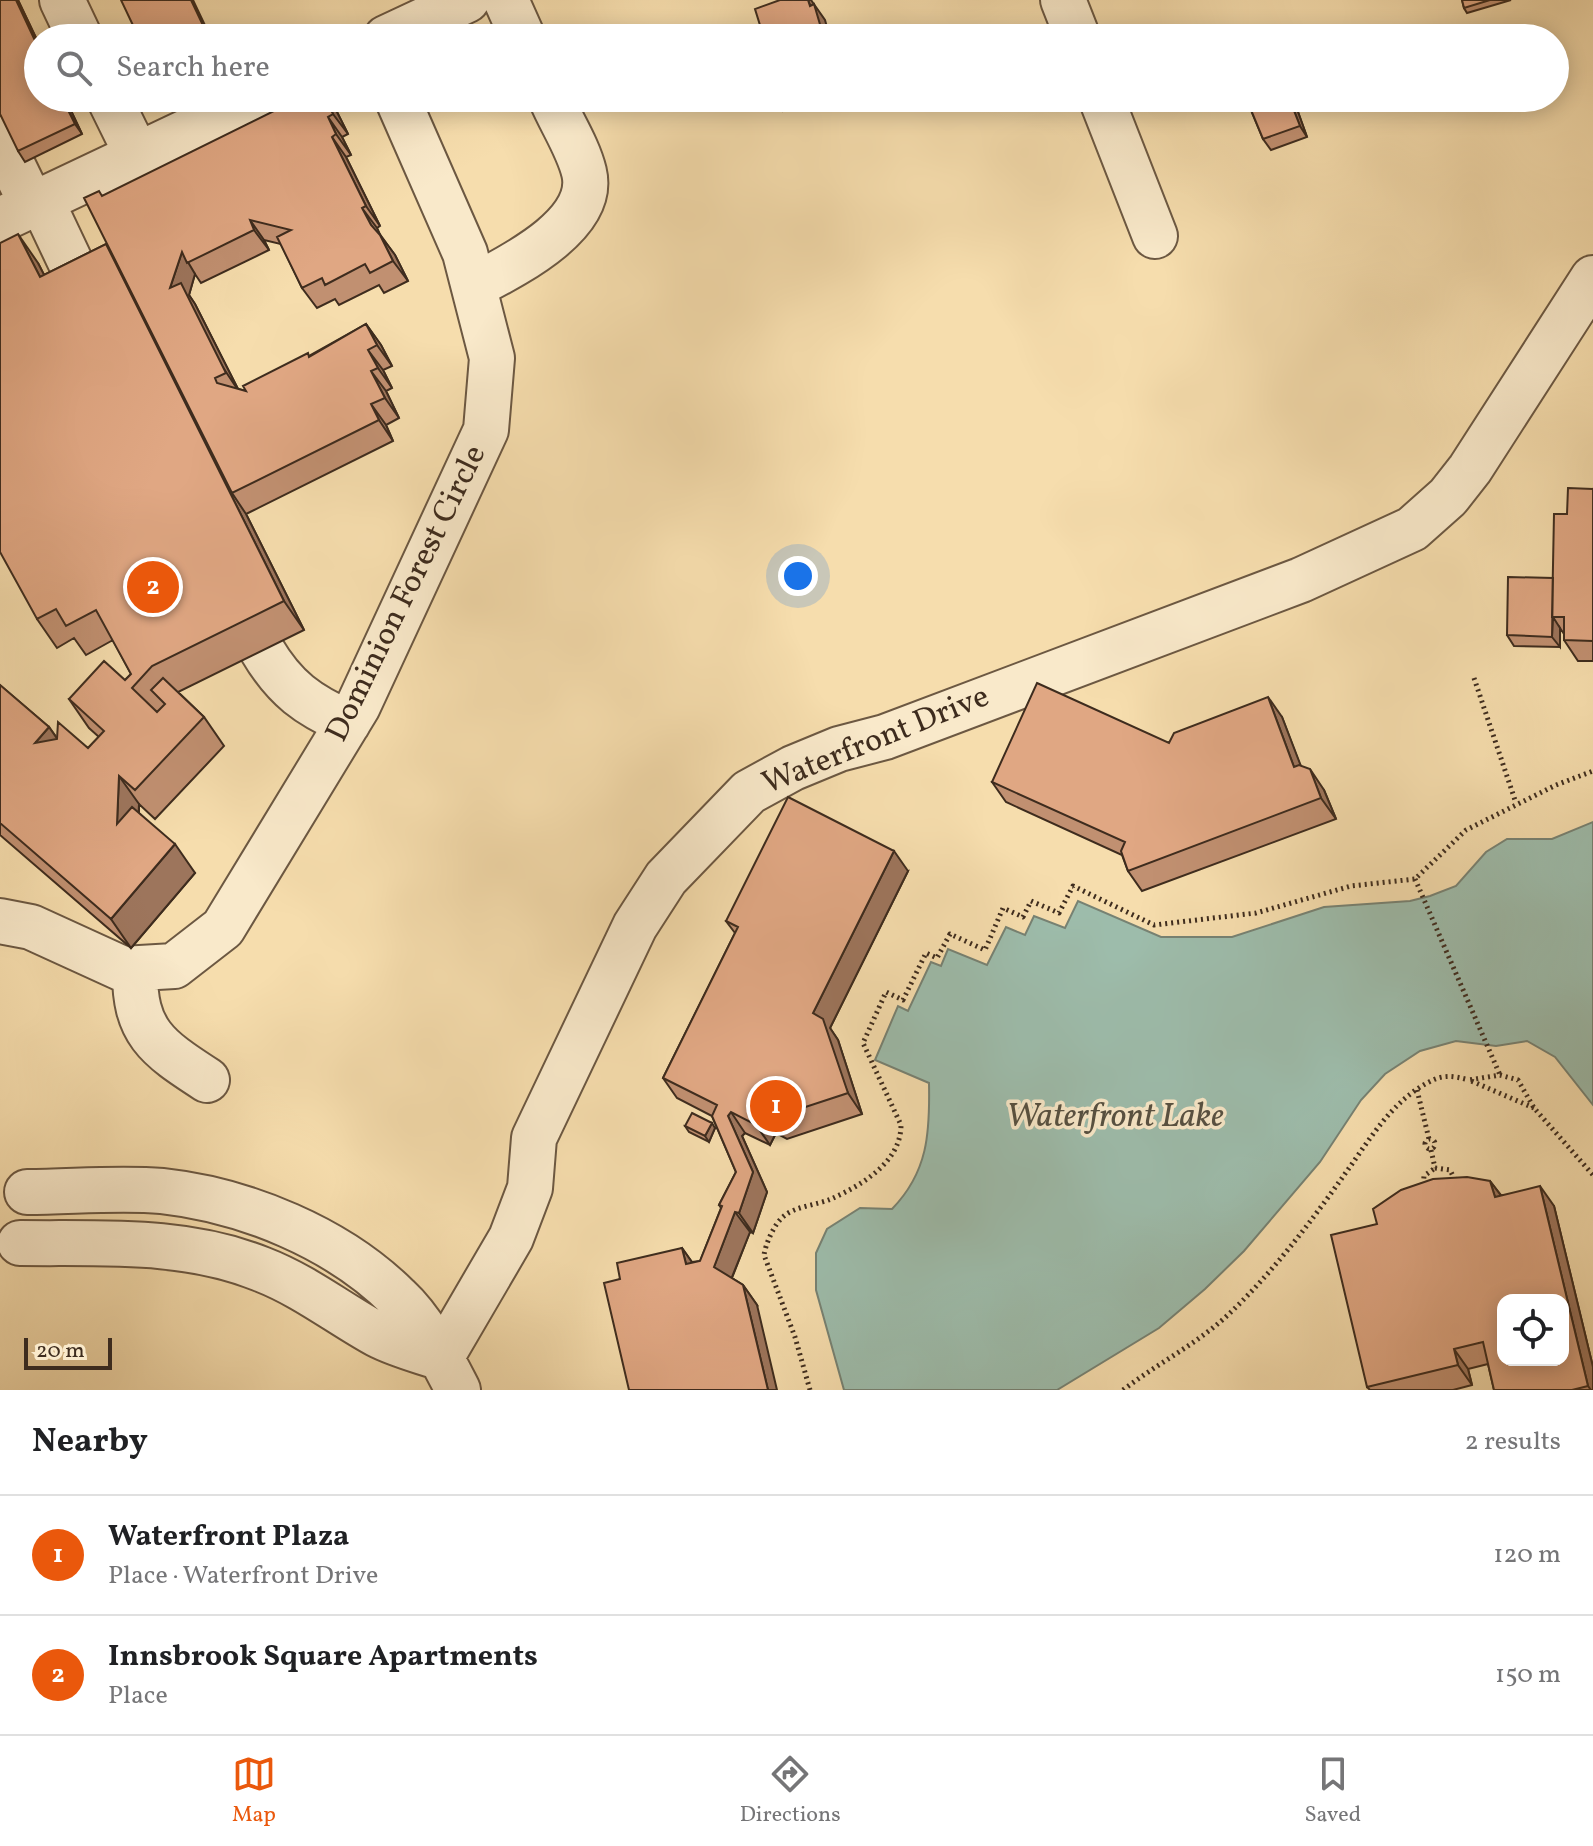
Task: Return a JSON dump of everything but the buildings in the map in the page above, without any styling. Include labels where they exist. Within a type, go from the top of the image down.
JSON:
[{"type":"street","points":[[62,0],[73,24]]},
{"type":"street","points":[[416,24],[467,0]]},
{"type":"street","points":[[506,0],[517,24]]},
{"type":"street","points":[[1063,0],[1072,24]]},
{"type":"street","points":[[116,112],[137,155]]},
{"type":"street","points":[[24,208],[228,112]]},
{"type":"street","name":"Dominion Forest Circle","points":[[0,921],[31,927],[123,969],[174,966],[223,928],[348,723],[486,430],[492,358],[474,286],[465,253],[403,112]]},
{"type":"street","points":[[474,286],[543,249],[579,208],[585,175],[557,112]]},
{"type":"street","points":[[1106,112],[1155,236]]},
{"type":"street","points":[[0,139],[24,208],[85,293]]},
{"type":"street","name":"Waterfront Drive","points":[[450,1374],[530,1188],[534,1138],[635,926],[666,878],[749,792],[809,761],[885,737],[1301,580],[1412,529],[1448,497],[1470,469],[1593,278]]},
{"type":"street","points":[[262,650],[277,675],[312,707],[348,723]]},
{"type":"street","points":[[135,969],[134,1003],[142,1024],[172,1058],[207,1080]]},
{"type":"street","points":[[14,1181],[161,1191],[215,1201],[306,1234],[364,1269],[410,1311],[450,1374]]},
{"type":"street","points":[[10,1249],[29,1228],[32,1210],[14,1181]]},
{"type":"street","points":[[10,1249],[159,1244],[205,1251],[261,1269],[326,1300],[379,1336],[450,1374]]},
{"type":"path","points":[[1474,678],[1516,803]]},
{"type":"path","points":[[810,1390],[795,1337],[764,1255],[765,1246],[782,1217],[831,1199],[888,1162],[901,1139],[901,1125],[863,1043],[886,992],[903,1000],[926,953],[937,958],[950,934],[985,950],[1003,908],[1023,917],[1031,901],[1059,913],[1073,886],[1154,925],[1256,913],[1351,886],[1415,879],[1466,830],[1516,803],[1593,771]]},
{"type":"path","points":[[1415,879],[1500,1075]]},
{"type":"path","points":[[1123,1390],[1208,1332],[1256,1286],[1346,1172],[1371,1133],[1417,1090],[1451,1075],[1534,1108]]},
{"type":"path","points":[[1469,1080],[1500,1075],[1518,1080],[1534,1108],[1593,1175]]},
{"type":"path","points":[[1417,1090],[1429,1139],[1436,1143],[1431,1150],[1435,1168]]},
{"type":"path","points":[[1435,1168],[1450,1170],[1460,1190],[1422,1198],[1421,1182],[1435,1168]]},
{"type":"water","name":"Waterfront Lake","points":[[1593,822],[1593,1105],[1555,1057],[1527,1041],[1496,1046],[1456,1041],[1420,1051],[1385,1074],[1361,1100],[1320,1162],[1244,1251],[1205,1289],[1159,1328],[1057,1390],[844,1390],[816,1290],[816,1253],[827,1229],[860,1208],[892,1209],[904,1195],[920,1166],[929,1119],[929,1083],[875,1060],[898,1006],[908,1011],[931,962],[941,966],[948,949],[987,965],[1006,927],[1025,935],[1034,916],[1065,928],[1078,901],[1161,937],[1232,937],[1324,907],[1410,901],[1430,896],[1456,886],[1486,852],[1507,839],[1552,839]]},
{"type":"place","name":"Innsbrook Square Apartments","points":[[153,587]]},
{"type":"place","name":"Waterfront Plaza","points":[[776,1106]]}]
